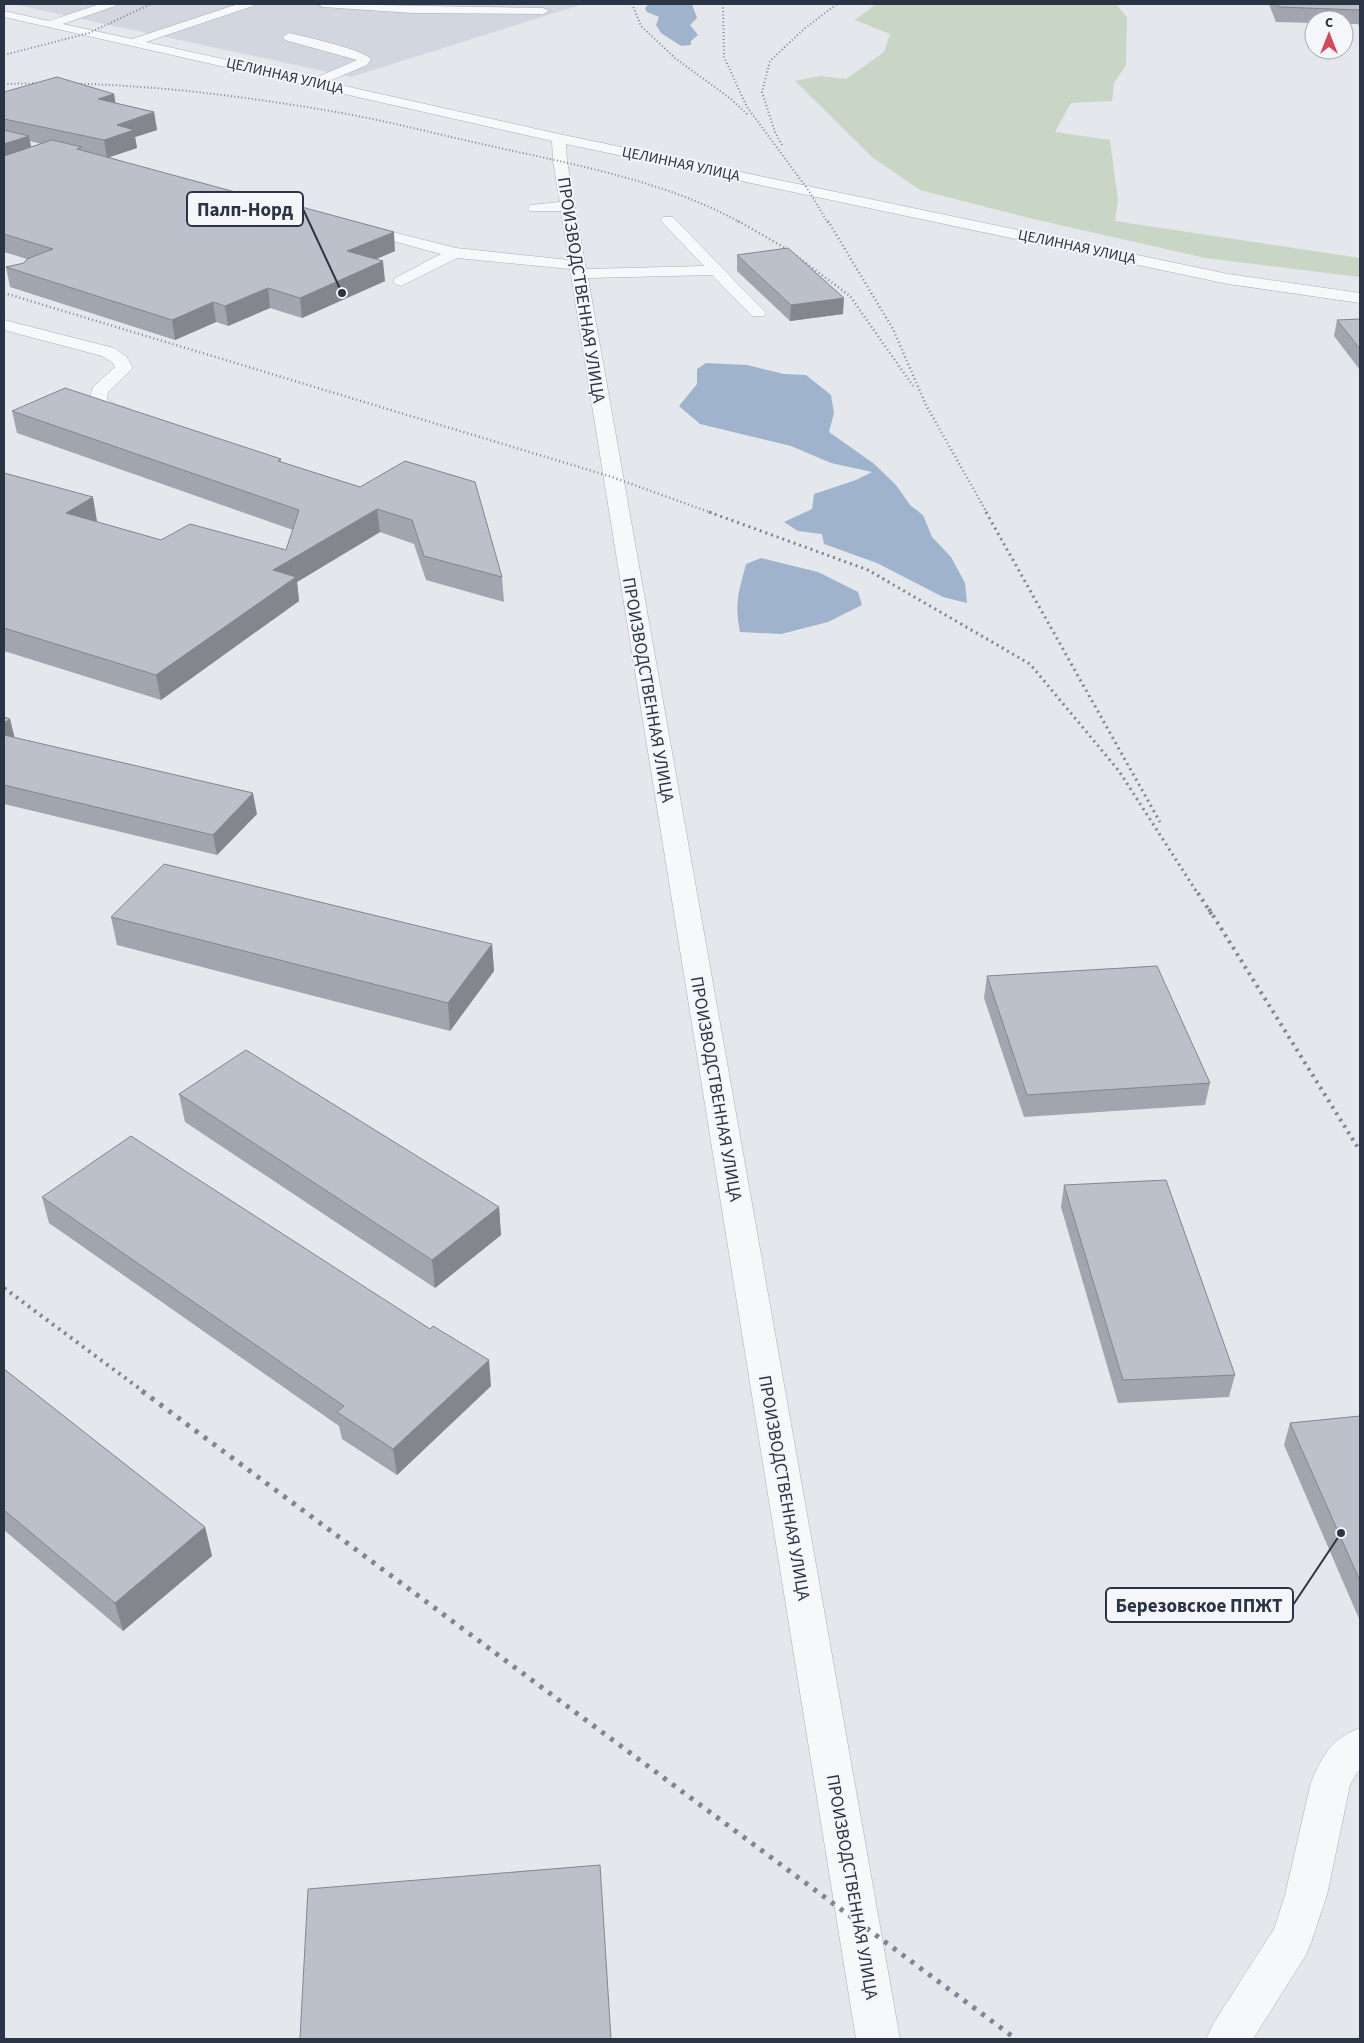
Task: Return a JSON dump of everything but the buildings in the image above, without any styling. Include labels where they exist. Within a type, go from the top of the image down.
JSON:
[{"type":"street","points":[[50,24],[111,4]]},
{"type":"street","points":[[135,42],[248,4]]},
{"type":"street","points":[[322,4],[413,10],[543,11]]},
{"type":"street","name":"ЦЕЛИННАЯ УЛИЦА","points":[[4,14],[559,138],[1228,279],[1360,298]]},
{"type":"street","points":[[288,37],[349,53],[365,60],[315,83]]},
{"type":"street","name":"ПРОИЗВОДСТВЕННАЯ УЛИЦА","points":[[559,138],[560,161],[577,269],[878,2039]]},
{"type":"street","points":[[535,208],[567,206]]},
{"type":"street","points":[[668,220],[758,313]]},
{"type":"street","points":[[348,224],[454,253],[577,269],[716,270]]},
{"type":"street","points":[[401,281],[454,253]]},
{"type":"street","points":[[4,325],[108,352],[120,360],[124,368],[99,391],[98,400],[106,408],[143,420]]},
{"type":"street","points":[[1228,2039],[1291,1940],[1306,1895],[1331,1782],[1342,1761],[1360,1746]]},
{"type":"shaded area","points":[[13,4],[583,4],[351,77]]},
{"type":"green space","points":[[876,4],[1116,4],[1127,17],[1126,65],[1114,83],[1112,101],[1071,103],[1055,132],[1110,140],[1118,200],[1115,221],[1360,258],[1360,277],[1205,258],[1029,218],[920,190],[872,157],[795,81],[820,76],[846,79],[884,52],[890,34],[855,20]]},
{"type":"water","points":[[649,4],[692,4],[697,18],[690,25],[698,35],[691,41],[691,45],[681,46],[661,33],[656,25],[659,17],[647,12],[645,8]]},
{"type":"water","points":[[706,363],[747,365],[784,374],[806,375],[831,395],[834,413],[829,432],[873,463],[896,485],[910,505],[923,515],[932,537],[951,557],[965,583],[967,603],[943,597],[877,563],[824,544],[822,534],[798,531],[784,522],[812,509],[814,494],[856,480],[872,472],[831,463],[791,446],[700,424],[679,406],[697,384],[697,369]]},
{"type":"water","points":[[761,558],[818,572],[858,592],[862,605],[828,622],[781,634],[740,632],[737,605],[746,564]]},
{"type":"railway","points":[[4,55],[89,33],[151,4]]},
{"type":"railway","points":[[632,4],[641,26],[675,58],[731,99],[749,116]]},
{"type":"railway","points":[[723,4],[724,57],[747,107],[809,191],[828,223]]},
{"type":"railway","points":[[782,145],[775,132],[762,92],[770,61],[804,29],[837,4]]},
{"type":"railway","points":[[4,84],[87,84],[170,89],[295,105],[355,116],[587,167],[652,185],[683,196],[741,223]]},
{"type":"railway","points":[[738,221],[787,249],[850,296],[913,386]]},
{"type":"railway","points":[[828,221],[893,329],[926,405],[987,513]]},
{"type":"railway","points":[[4,293],[612,477],[712,513]]},
{"type":"railway","points":[[709,512],[868,570],[1030,664],[1119,771],[1198,894]]},
{"type":"railway","points":[[986,512],[1160,822]]},
{"type":"railway","points":[[1198,893],[1212,915]]},
{"type":"railway","points":[[1209,909],[1360,1151]]},
{"type":"railway","points":[[4,1288],[144,1392]]},
{"type":"railway","points":[[142,1391],[1016,2039]]},
{"type":"place","name":"Палп-Норд","points":[[342,293]]},
{"type":"place","name":"Березовское ППЖТ","points":[[1341,1533]]}]
